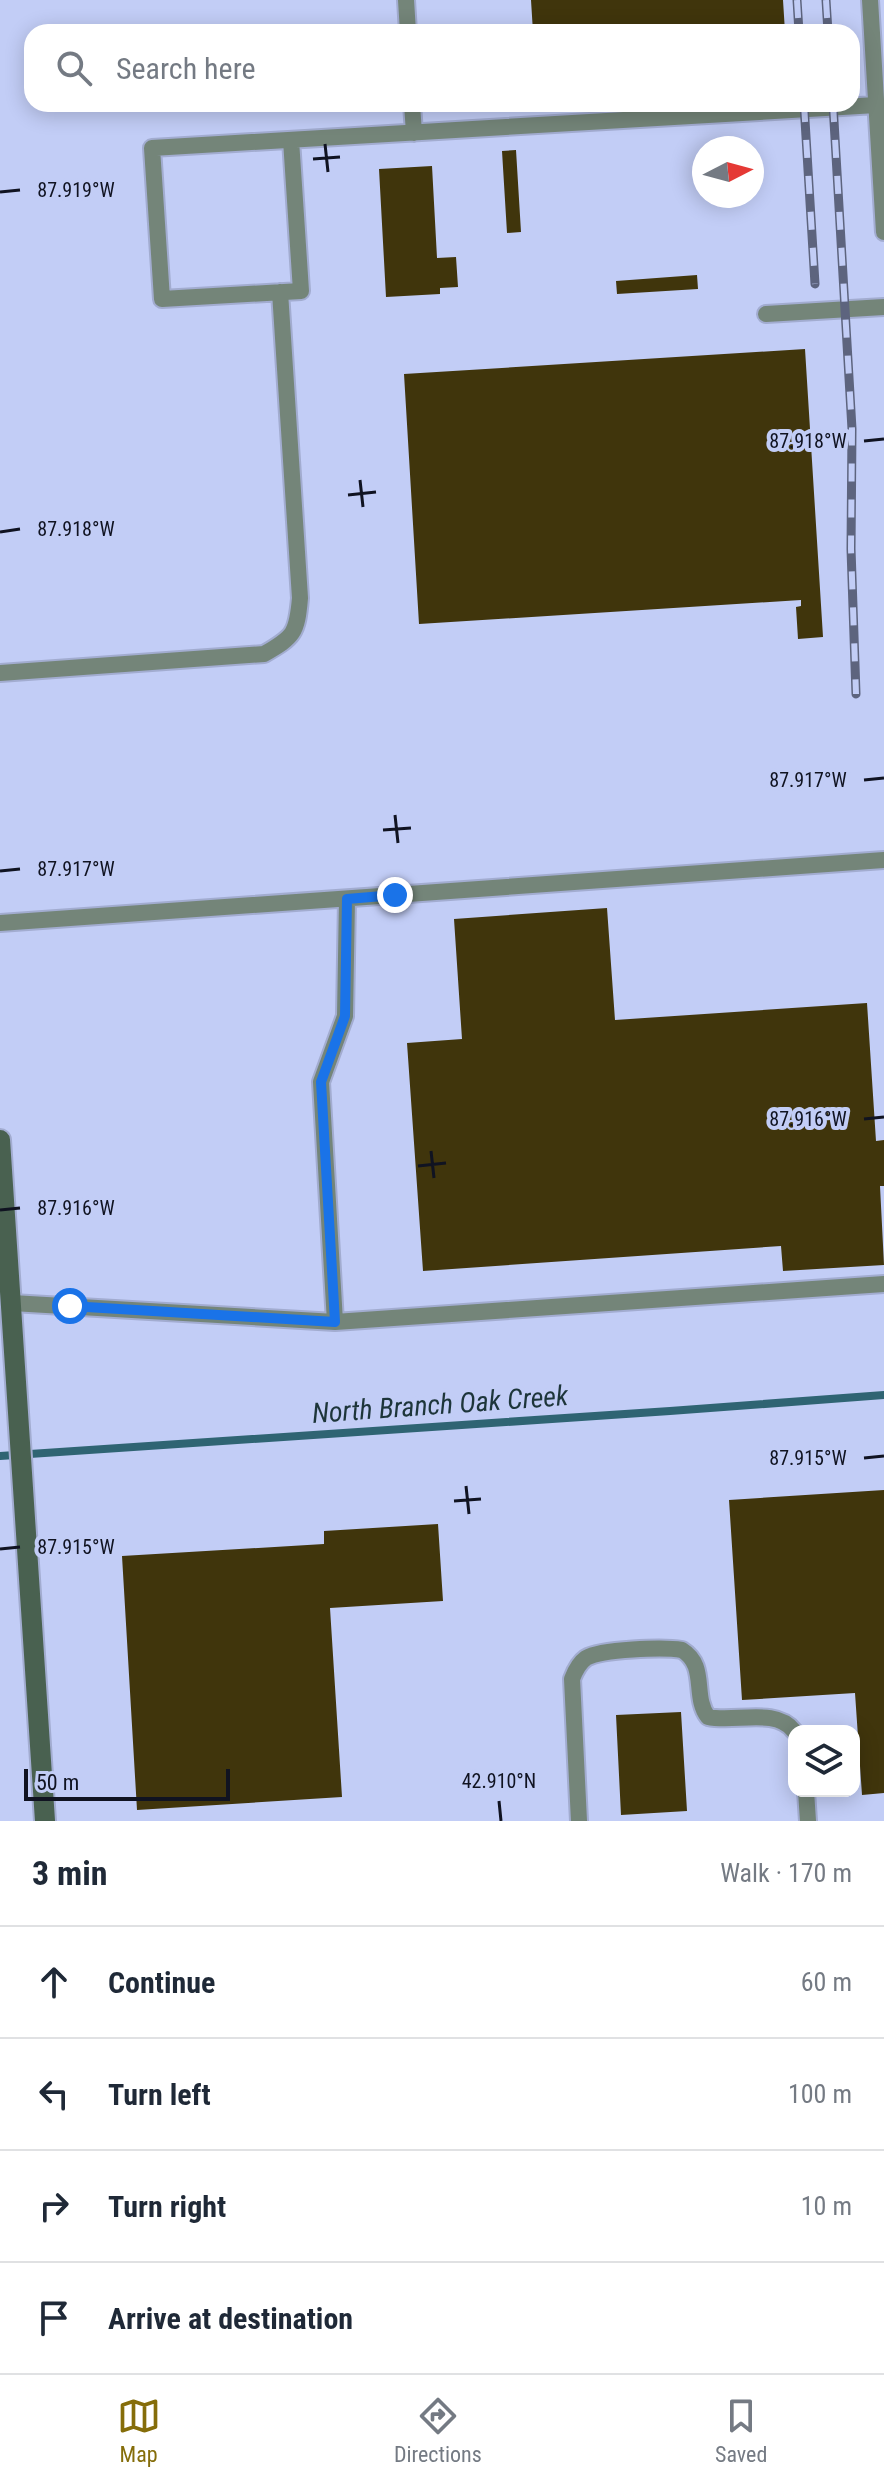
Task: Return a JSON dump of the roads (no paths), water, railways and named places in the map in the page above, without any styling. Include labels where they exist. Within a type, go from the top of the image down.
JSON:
[{"type":"street","points":[[0,1140],[12,1303],[7,1340],[19,1420],[45,1821]]},
{"type":"lane","points":[[406,0],[408,24]]},
{"type":"lane","points":[[870,0],[884,232]]},
{"type":"lane","points":[[860,106],[876,105]]},
{"type":"lane","points":[[413,112],[414,133]]},
{"type":"lane","points":[[291,140],[301,291],[162,299],[152,148],[760,112]]},
{"type":"lane","points":[[0,673],[264,654],[287,641],[298,622],[300,598],[280,292]]},
{"type":"lane","points":[[766,314],[884,307]]},
{"type":"lane","points":[[0,923],[884,860]]},
{"type":"lane","points":[[335,1322],[321,1082],[345,1016],[347,899]]},
{"type":"lane","points":[[12,1303],[335,1322],[884,1284]]},
{"type":"lane","points":[[579,1821],[572,1679],[583,1660],[590,1656],[612,1651],[682,1650],[693,1658],[702,1707],[708,1717],[775,1718],[789,1725]]},
{"type":"lane","points":[[806,1797],[808,1821]]},
{"type":"waterway","name":"North Branch Oak Creek","points":[[0,1456],[884,1395]]},
{"type":"railway","points":[[797,0],[798,24]]},
{"type":"railway","points":[[826,0],[828,24]]},
{"type":"railway","points":[[804,112],[815,284]]},
{"type":"railway","points":[[833,112],[852,429],[851,549],[856,694]]}]
